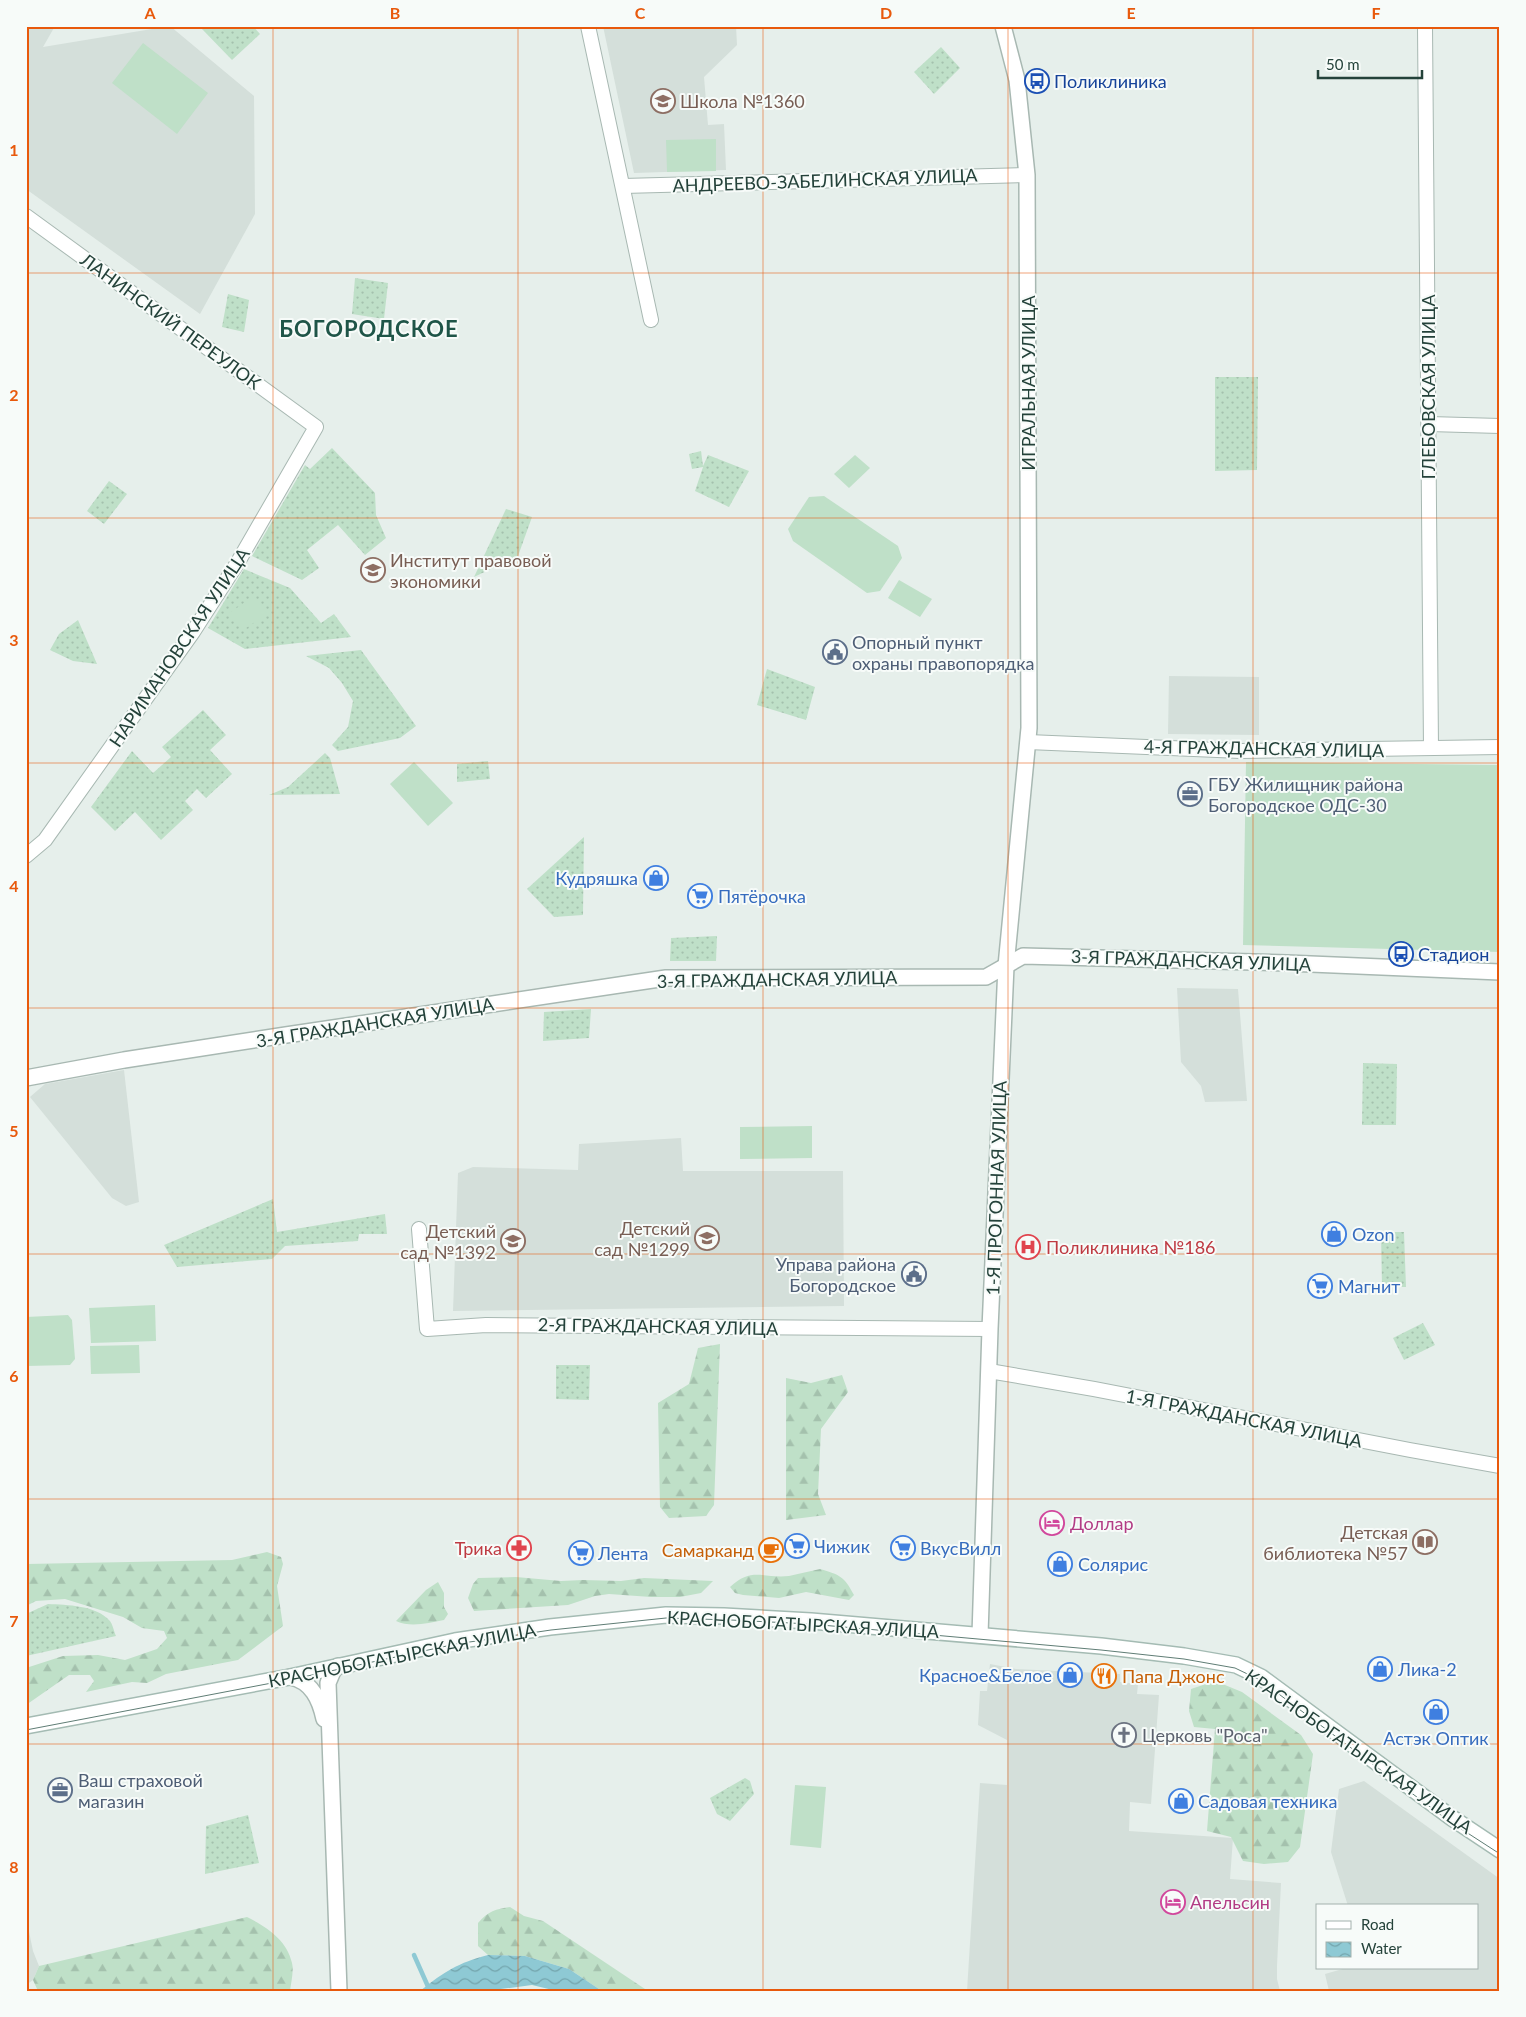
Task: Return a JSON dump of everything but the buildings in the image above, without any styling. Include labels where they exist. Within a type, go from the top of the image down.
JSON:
[{"type":"street","points":[[588,26],[651,320]]},
{"type":"street","name":"ИГРАЛЬНАЯ УЛИЦА","points":[[1003,26],[1017,80],[1027,175],[1028,742]]},
{"type":"street","name":"ГЛЕБОВСКАЯ УЛИЦА","points":[[1425,26],[1431,748]]},
{"type":"street","name":"АНДРЕЕВО-ЗАБЕЛИНСКАЯ УЛИЦА","points":[[623,186],[1027,175]]},
{"type":"street","name":"ЛАНИНСКИЙ ПЕРЕУЛОК","points":[[26,216],[316,426]]},
{"type":"street","points":[[1428,424],[1500,426]]},
{"type":"street","name":"НАРИМАНОВСКАЯ УЛИЦА","points":[[26,856],[45,840],[193,632],[238,562],[316,426]]},
{"type":"street","name":"4-Я ГРАЖДАНСКАЯ УЛИЦА","points":[[1028,742],[1241,751],[1500,747]]},
{"type":"street","name":"1-Я ПРОГОННАЯ УЛИЦА","points":[[980,1635],[990,1329],[1006,966],[1028,742]]},
{"type":"street","name":"3-Я ГРАЖДАНСКАЯ УЛИЦА","points":[[26,1078],[124,1060],[666,978],[986,977],[1023,956],[1287,963],[1500,972]]},
{"type":"street","name":"2-Я ГРАЖДАНСКАЯ УЛИЦА","points":[[419,1228],[427,1329],[486,1325],[990,1329]]},
{"type":"street","name":"1-Я ГРАЖДАНСКАЯ УЛИЦА","points":[[989,1371],[1500,1466]]},
{"type":"street","name":"КРАСНОБОГАТЫРСКАЯ УЛИЦА","points":[[26,1726],[290,1676],[455,1641],[550,1626],[666,1615],[764,1618],[980,1635],[1184,1656],[1236,1665],[1261,1677],[1452,1818],[1500,1850]]},
{"type":"street","points":[[338,1666],[333,1671],[328,1684],[339,1991]]},
{"type":"street","points":[[290,1676],[298,1678],[310,1687],[320,1704],[331,1745]]},
{"type":"shaded area","points":[[26,26],[55,26],[43,47],[170,26],[254,96],[255,214],[200,314],[26,189]]},
{"type":"shaded area","name":"Школа №1360","points":[[603,26],[736,26],[737,45],[704,77],[708,125],[724,124],[726,170],[634,173]]},
{"type":"shaded area","points":[[1169,676],[1259,677],[1259,735],[1168,734]]},
{"type":"shaded area","points":[[1177,988],[1238,989],[1247,1101],[1205,1102],[1201,1086],[1181,1062]]},
{"type":"shaded area","points":[[124,1070],[139,1202],[126,1206],[112,1198],[30,1097],[45,1084]]},
{"type":"shaded area","name":"Детский сад №1299","points":[[681,1138],[683,1171],[843,1171],[844,1306],[453,1311],[458,1173],[473,1167],[578,1170],[579,1144]]},
{"type":"shaded area","points":[[990,1664],[1016,1669],[1120,1674],[1120,1682],[1138,1684],[1137,1694],[1159,1695],[1151,1804],[1130,1802],[1129,1831],[1233,1838],[1230,1879],[1281,1883],[1277,1966],[1277,1979],[1280,1991],[967,1991],[980,1783],[1007,1785],[1007,1740],[978,1725],[980,1691],[987,1691]]},
{"type":"shaded area","points":[[1364,1781],[1500,1879],[1500,1991],[1329,1991],[1325,1974],[1339,1970],[1478,1970],[1478,1904],[1347,1904],[1331,1852],[1339,1789]]},
{"type":"shaded area","points":[[26,1917],[33,1951],[39,1966],[33,1980],[26,1985]]},
{"type":"green space","points":[[202,26],[253,26],[260,34],[232,60],[201,28]]},
{"type":"green space","points":[[143,43],[208,93],[177,134],[112,83]]},
{"type":"green space","points":[[941,47],[960,68],[934,94],[914,72]]},
{"type":"green space","points":[[716,139],[716,171],[667,172],[666,140]]},
{"type":"green space","points":[[355,278],[388,283],[384,319],[352,314]]},
{"type":"green space","points":[[228,294],[249,300],[244,332],[222,327]]},
{"type":"green space","points":[[1215,377],[1258,377],[1257,470],[1215,471]]},
{"type":"green space","points":[[332,448],[375,493],[376,515],[386,538],[365,555],[338,525],[307,550],[319,568],[302,580],[252,556],[305,465],[310,469]]},
{"type":"green space","points":[[701,451],[703,466],[708,455],[749,471],[729,507],[695,491],[703,467],[692,469],[689,454]]},
{"type":"green space","points":[[855,455],[870,468],[849,488],[834,474]]},
{"type":"green space","points":[[109,481],[127,494],[104,524],[87,511]]},
{"type":"green space","points":[[824,496],[898,546],[902,558],[880,591],[867,593],[793,541],[788,529],[809,497]]},
{"type":"green space","points":[[506,509],[532,517],[518,556],[474,577]]},
{"type":"green space","points":[[244,569],[290,588],[321,623],[334,614],[351,637],[245,649],[208,628]]},
{"type":"green space","points":[[899,580],[932,599],[920,617],[888,598]]},
{"type":"green space","points":[[254,596],[267,614],[243,630],[228,614]]},
{"type":"green space","points":[[78,620],[97,664],[73,661],[50,650],[59,634]]},
{"type":"green space","points":[[361,650],[416,726],[400,738],[338,751],[332,745],[348,727],[353,701],[342,683],[329,668],[306,656]]},
{"type":"green space","points":[[767,669],[815,687],[806,720],[757,705]]},
{"type":"green space","points":[[203,710],[226,735],[210,750],[232,774],[206,798],[197,789],[185,801],[193,810],[161,840],[135,812],[115,831],[91,807],[132,751],[153,773],[171,757],[162,747]]},
{"type":"green space","points":[[325,753],[330,758],[340,794],[269,795],[288,787]]},
{"type":"green space","points":[[488,761],[490,779],[457,782],[457,764]]},
{"type":"green space","points":[[414,762],[453,803],[428,826],[390,784]]},
{"type":"green space","points":[[1246,762],[1500,765],[1500,952],[1243,945]]},
{"type":"green space","points":[[584,837],[583,915],[554,917],[527,889]]},
{"type":"green space","points":[[717,936],[716,961],[670,961],[671,938]]},
{"type":"green space","points":[[591,1009],[589,1038],[543,1041],[544,1012]]},
{"type":"green space","points":[[1363,1063],[1397,1064],[1396,1125],[1362,1125]]},
{"type":"green space","points":[[812,1126],[812,1158],[740,1159],[740,1127]]},
{"type":"green space","points":[[273,1199],[277,1232],[385,1214],[387,1234],[359,1234],[358,1241],[285,1246],[272,1259],[177,1267],[164,1245]]},
{"type":"green space","points":[[1381,1232],[1404,1232],[1406,1287],[1382,1287]]},
{"type":"green space","points":[[155,1305],[156,1341],[91,1343],[89,1308]]},
{"type":"green space","points":[[68,1315],[72,1320],[75,1359],[70,1365],[26,1366],[26,1317]]},
{"type":"green space","points":[[1423,1323],[1435,1345],[1404,1360],[1393,1338]]},
{"type":"green space","points":[[720,1344],[714,1505],[706,1516],[669,1518],[660,1507],[658,1403],[689,1384],[698,1348]]},
{"type":"green space","points":[[139,1345],[140,1373],[91,1374],[90,1346]]},
{"type":"green space","points":[[556,1365],[590,1365],[589,1400],[556,1399]]},
{"type":"green space","points":[[842,1375],[848,1392],[821,1429],[818,1494],[826,1515],[786,1520],[786,1378],[811,1383]]},
{"type":"green space","points":[[267,1552],[281,1557],[283,1564],[277,1586],[283,1626],[238,1660],[166,1674],[147,1683],[132,1682],[86,1692],[94,1681],[90,1675],[69,1675],[26,1705],[26,1668],[63,1656],[98,1655],[125,1660],[157,1649],[167,1638],[164,1631],[142,1628],[123,1617],[65,1599],[36,1601],[26,1606],[26,1564],[232,1560]]},
{"type":"green space","points":[[820,1569],[841,1577],[854,1595],[849,1600],[806,1592],[779,1598],[743,1595],[735,1593],[730,1587],[745,1577],[752,1575],[789,1576]]},
{"type":"green space","points":[[516,1577],[561,1581],[621,1581],[644,1578],[713,1581],[701,1593],[680,1597],[609,1594],[595,1596],[568,1605],[474,1611],[468,1598],[473,1584],[478,1578]]},
{"type":"green space","points":[[438,1582],[444,1593],[444,1607],[448,1614],[444,1620],[414,1625],[396,1621],[426,1590]]},
{"type":"green space","points":[[48,1604],[81,1607],[97,1612],[110,1621],[116,1636],[26,1656],[26,1614]]},
{"type":"green space","points":[[1209,1683],[1225,1685],[1242,1692],[1301,1735],[1313,1754],[1300,1847],[1288,1862],[1264,1864],[1243,1861],[1231,1837],[1207,1831],[1215,1729],[1194,1727],[1189,1711],[1191,1689]]},
{"type":"green space","points":[[745,1778],[750,1781],[754,1794],[730,1821],[717,1814],[710,1798]]},
{"type":"green space","points":[[795,1785],[826,1787],[821,1848],[790,1845]]},
{"type":"green space","points":[[248,1815],[259,1863],[205,1874],[206,1826]]},
{"type":"green space","points":[[510,1907],[524,1916],[543,1921],[648,1991],[602,1991],[569,1969],[525,1956],[488,1955],[478,1946],[478,1923],[492,1911]]},
{"type":"green space","points":[[247,1917],[269,1930],[286,1948],[293,1966],[290,1991],[38,1991],[33,1980],[39,1966]]},
{"type":"water","points":[[488,1955],[525,1956],[569,1969],[602,1991],[557,1991],[532,1985],[486,1991],[420,1991],[452,1969],[468,1961]]},
{"type":"waterway","points":[[414,1955],[430,1991]]},
{"type":"tram line","points":[[26,1730],[298,1678],[456,1644],[551,1630],[666,1618],[810,1624],[1101,1650],[1184,1659],[1235,1668],[1260,1680],[1449,1821],[1500,1854]]},
{"type":"place","name":"Поликлиника","points":[[1037,81]]},
{"type":"place","name":"Школа №1360","points":[[663,101]]},
{"type":"place","name":"Институт правовой экономики","points":[[373,570]]},
{"type":"place","name":"Опорный пункт охраны правопорядка","points":[[835,652]]},
{"type":"place","name":"ГБУ Жилищник района Богородское ОДС-30","points":[[1190,794]]},
{"type":"place","name":"Кудряшка","points":[[656,878]]},
{"type":"place","name":"Пятёрочка","points":[[700,896]]},
{"type":"place","name":"Стадион","points":[[1401,954]]},
{"type":"place","name":"Ozon","points":[[1334,1234]]},
{"type":"place","name":"Детский сад №1299","points":[[707,1238]]},
{"type":"place","name":"Детский сад №1392","points":[[513,1241]]},
{"type":"place","name":"Поликлиника №186","points":[[1028,1247]]},
{"type":"place","name":"Управа района Богородское","points":[[914,1274]]},
{"type":"place","name":"Магнит","points":[[1320,1286]]},
{"type":"place","name":"Доллар","points":[[1052,1523]]},
{"type":"place","name":"Детская библиотека №57","points":[[1425,1542]]},
{"type":"place","name":"Чижик","points":[[797,1546]]},
{"type":"place","name":"Трика","points":[[519,1548]]},
{"type":"place","name":"ВкусВилл","points":[[903,1548]]},
{"type":"place","name":"Самарканд","points":[[771,1550]]},
{"type":"place","name":"Лента","points":[[581,1553]]},
{"type":"place","name":"Солярис","points":[[1060,1564]]},
{"type":"place","name":"Лика-2","points":[[1380,1669]]},
{"type":"place","name":"Красное&Белое","points":[[1070,1675]]},
{"type":"place","name":"Папа Джонс","points":[[1104,1676]]},
{"type":"place","name":"Астэк Оптик","points":[[1436,1712]]},
{"type":"place","name":"Церковь \"Роса\"","points":[[1124,1735]]},
{"type":"place","name":"Ваш страховой магазин","points":[[60,1790]]},
{"type":"place","name":"Садовая техника","points":[[1181,1801]]},
{"type":"place","name":"Апельсин","points":[[1173,1902]]},
{"type":"district","name":"БОГОРОДСКОЕ","points":[[369,328]]}]
